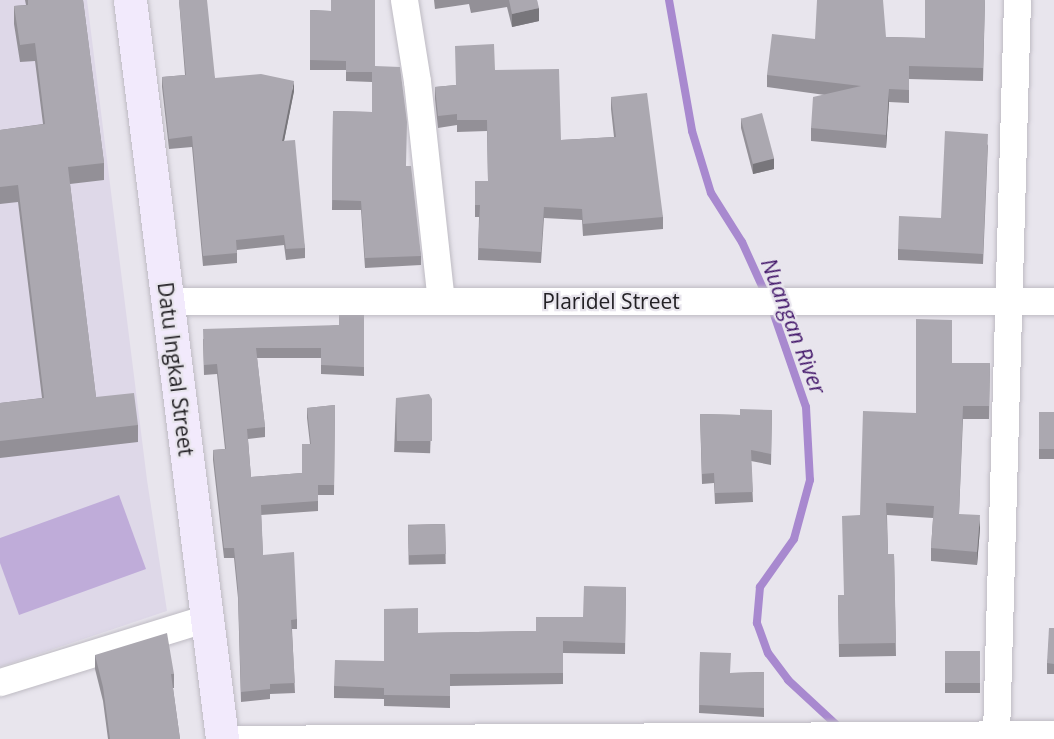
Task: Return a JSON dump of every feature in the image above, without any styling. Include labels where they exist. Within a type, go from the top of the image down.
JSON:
[{"type":"street","name":"Datu Ingkal Street","points":[[130,0],[222,739]]},
{"type":"street","points":[[404,0],[417,81],[441,301]]},
{"type":"street","points":[[996,734],[1017,0]]},
{"type":"street","name":"Plaridel Street","points":[[168,301],[1054,301]]},
{"type":"street","points":[[0,682],[207,618]]},
{"type":"street","points":[[222,739],[1054,734]]},
{"type":"shaded area","points":[[0,0],[87,0],[147,480],[167,611],[0,667]]},
{"type":"shaded area","points":[[119,495],[146,569],[19,615],[0,563],[0,538]]},
{"type":"building","points":[[28,0],[83,0],[104,163],[68,167],[96,397],[134,393],[138,425],[0,441],[0,403],[44,398],[18,185],[0,187],[0,130],[45,124],[35,43],[20,45],[14,6],[28,5]]},
{"type":"building","points":[[179,0],[207,0],[215,78],[261,74],[294,81],[282,141],[295,140],[305,248],[286,249],[284,235],[236,240],[237,253],[203,256],[192,136],[169,139],[162,77],[186,75]]},
{"type":"building","points":[[331,0],[375,0],[375,66],[400,67],[407,122],[406,166],[411,166],[421,256],[365,258],[361,201],[332,200],[333,111],[372,112],[372,72],[346,72],[346,61],[310,60],[310,10],[331,11]]},
{"type":"building","points":[[509,0],[537,0],[539,8],[512,14]]},
{"type":"building","points":[[817,0],[883,0],[886,37],[925,38],[925,0],[985,0],[983,68],[909,66],[909,90],[889,89],[886,135],[811,128],[813,97],[861,86],[767,75],[772,34],[815,39]]},
{"type":"building","points":[[494,44],[495,70],[559,69],[561,140],[616,137],[611,97],[647,93],[663,217],[583,224],[582,209],[544,207],[541,252],[478,248],[480,205],[475,205],[475,181],[488,181],[487,120],[457,120],[457,114],[438,116],[435,87],[456,85],[455,46]]},
{"type":"building","points":[[762,113],[774,158],[753,164],[741,119]]},
{"type":"building","points":[[945,131],[988,134],[983,254],[898,249],[899,216],[941,218]]},
{"type":"building","points":[[339,315],[364,315],[364,367],[321,365],[321,348],[256,348],[265,427],[247,429],[251,477],[302,473],[302,444],[311,444],[307,408],[335,405],[334,485],[318,485],[318,501],[261,505],[263,555],[294,552],[297,619],[291,620],[295,683],[270,684],[270,689],[241,692],[238,589],[234,548],[224,548],[213,450],[226,449],[217,364],[204,365],[203,329],[339,325]]},
{"type":"building","points":[[916,319],[952,320],[952,363],[990,363],[989,406],[963,406],[959,514],[980,515],[977,552],[931,548],[934,506],[886,503],[888,554],[894,554],[896,643],[839,644],[838,595],[844,595],[842,516],[860,515],[863,411],[916,413]]},
{"type":"building","points":[[429,394],[432,399],[432,441],[397,441],[396,398]]},
{"type":"building","points":[[740,409],[772,410],[771,454],[751,450],[753,492],[715,493],[714,473],[702,474],[700,414],[740,415]]},
{"type":"building","points":[[1039,412],[1054,412],[1054,449],[1039,449]]},
{"type":"building","points":[[445,524],[446,554],[409,555],[408,525]]},
{"type":"building","points":[[584,586],[626,587],[625,643],[563,641],[563,673],[450,674],[450,696],[384,695],[384,688],[334,686],[335,660],[384,661],[384,609],[418,608],[418,633],[536,631],[536,617],[583,617]]},
{"type":"building","points":[[1049,628],[1054,628],[1054,664],[1047,663]]},
{"type":"building","points":[[167,633],[174,674],[171,674],[180,739],[110,739],[103,687],[95,655]]},
{"type":"building","points":[[945,651],[980,651],[980,683],[945,683]]},
{"type":"building","points":[[700,652],[731,653],[730,673],[764,672],[764,708],[699,705]]},
{"type":"waterway","name":"Nuangan River","points":[[669,0],[692,131],[711,193],[742,242],[766,295]]},
{"type":"waterway","name":"Nuangan River","points":[[771,306],[806,407],[810,480],[794,539],[760,587],[757,623],[768,653],[788,680],[841,729]]}]
